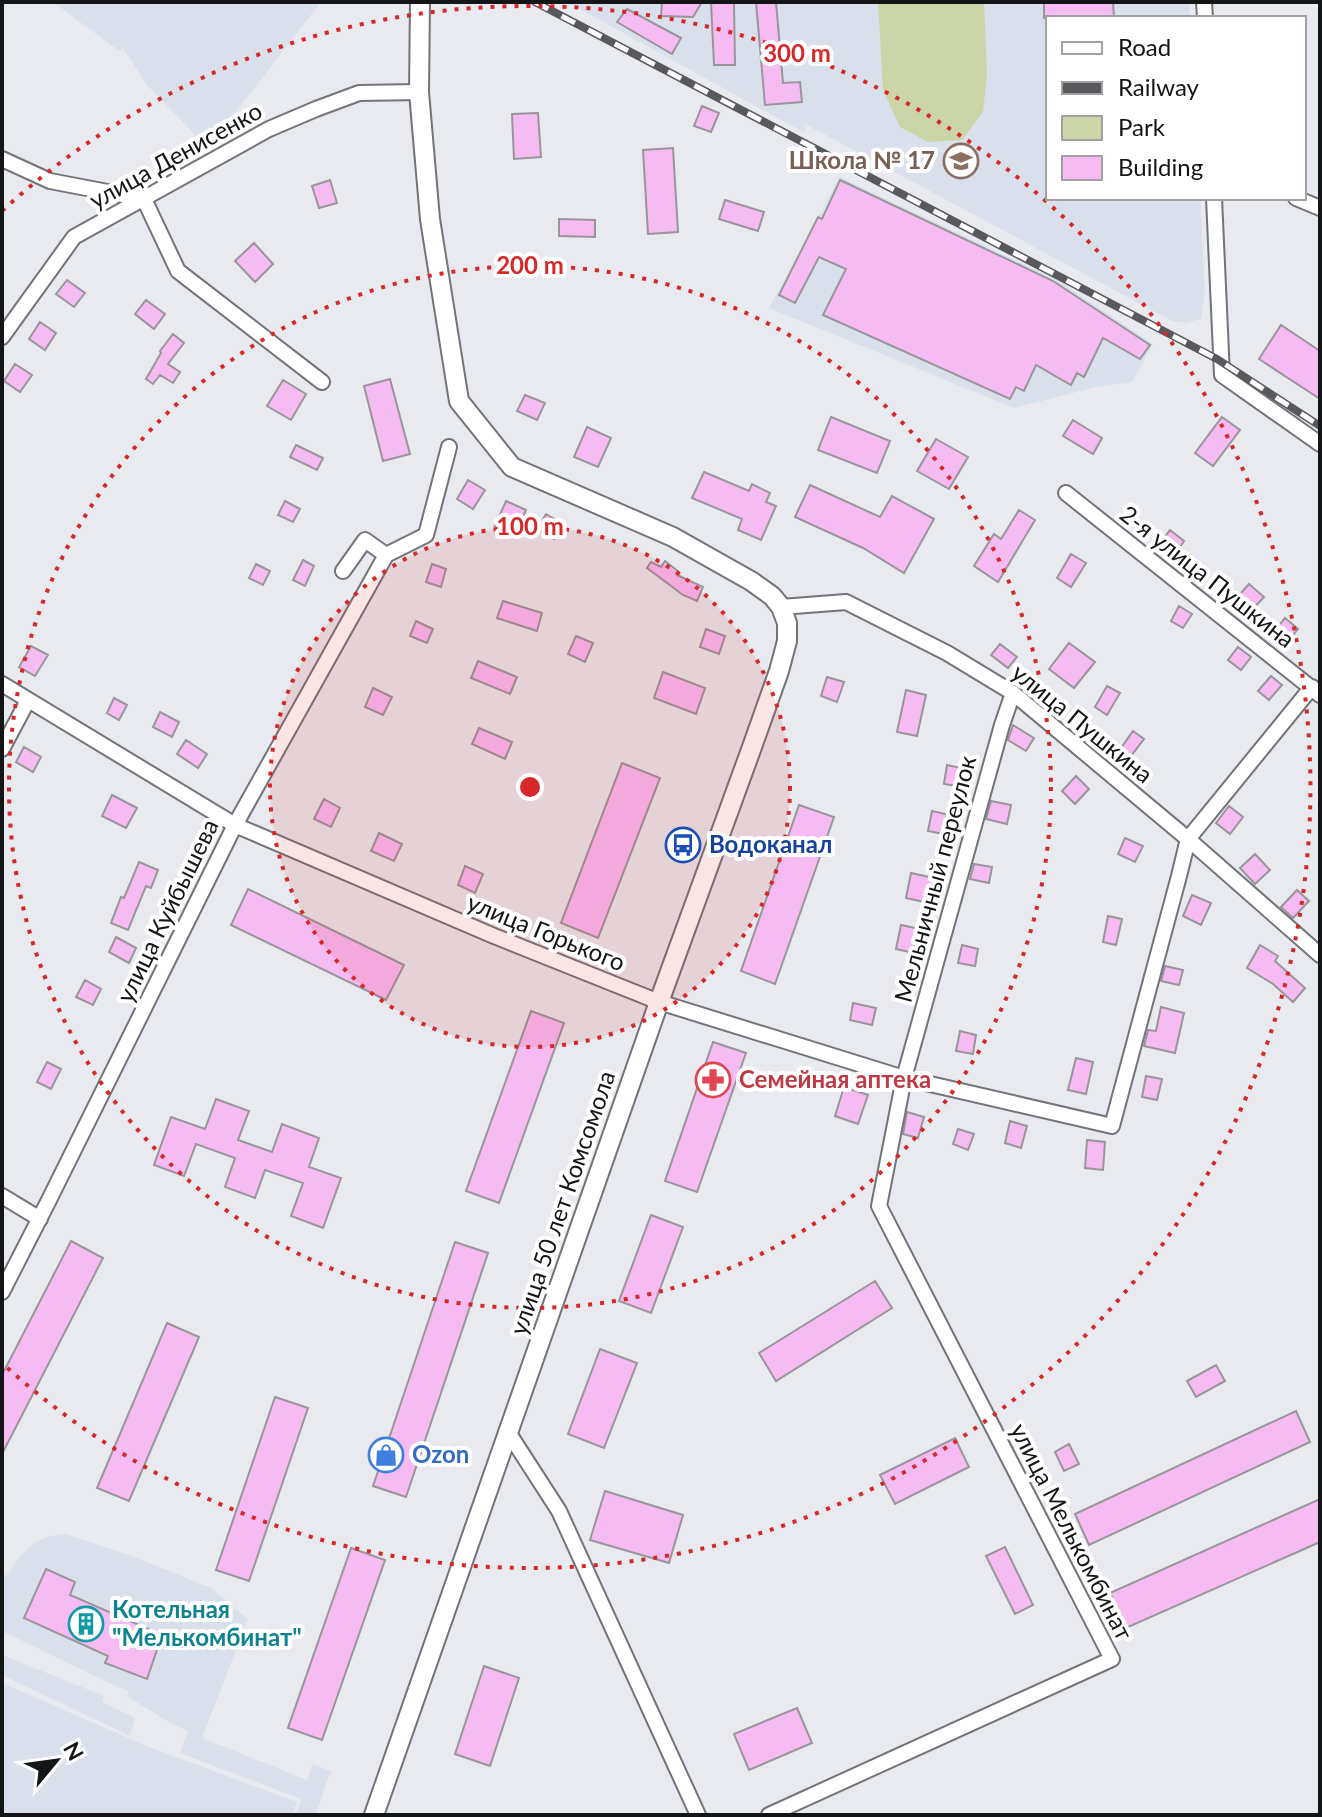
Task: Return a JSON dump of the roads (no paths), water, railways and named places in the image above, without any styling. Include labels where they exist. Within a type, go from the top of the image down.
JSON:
[{"type":"street","points":[[420,2],[419,92],[430,219],[459,401],[512,467],[673,537],[751,581],[772,596],[781,607]]},
{"type":"street","name":"улица Денисенко","points":[[2,337],[74,237],[269,129],[316,109],[359,93],[419,92]]},
{"type":"street","points":[[2,159],[50,181],[144,199],[178,271],[322,382]]},
{"type":"street","points":[[1214,200],[1222,375],[1320,444]]},
{"type":"street","points":[[1301,200],[1320,208]]},
{"type":"street","points":[[343,571],[365,540],[386,555],[426,535],[449,447]]},
{"type":"street","name":"2-я улица Пушкина","points":[[1066,493],[1316,691]]},
{"type":"street","name":"улица Куйбышева","points":[[2,1292],[235,825],[386,555]]},
{"type":"street","name":"улица Пушкина","points":[[781,607],[846,602],[947,653],[1013,693],[1188,839],[1320,955]]},
{"type":"street","name":"улица 50 лет Комсомола","points":[[374,1815],[659,1002],[779,671],[787,641],[787,623],[781,607]]},
{"type":"street","name":"улица Горького","points":[[2,684],[235,825],[494,936],[659,1002],[904,1078],[1112,1126],[1188,839]]},
{"type":"street","points":[[1188,839],[1316,691]]},
{"type":"street","name":"Мельничный переулок","points":[[904,1078],[1013,693]]},
{"type":"street","points":[[2,749],[28,700]]},
{"type":"street","name":"улица Мелькомбинат","points":[[769,1815],[1112,1659],[879,1206],[904,1078]]},
{"type":"street","points":[[2,1196],[40,1219]]},
{"type":"street","points":[[508,1432],[559,1511],[698,1815]]},
{"type":"railway","points":[[535,2],[1217,359],[1320,426]]},
{"type":"place","name":"Школа № 17","points":[[961,161]]},
{"type":"place","name":"Водоканал","points":[[683,845]]},
{"type":"place","name":"Семейная аптека","points":[[713,1080]]},
{"type":"place","name":"Ozon","points":[[386,1455]]},
{"type":"place","name":"Котельная \"Мелькомбинат\"","points":[[86,1624]]}]
